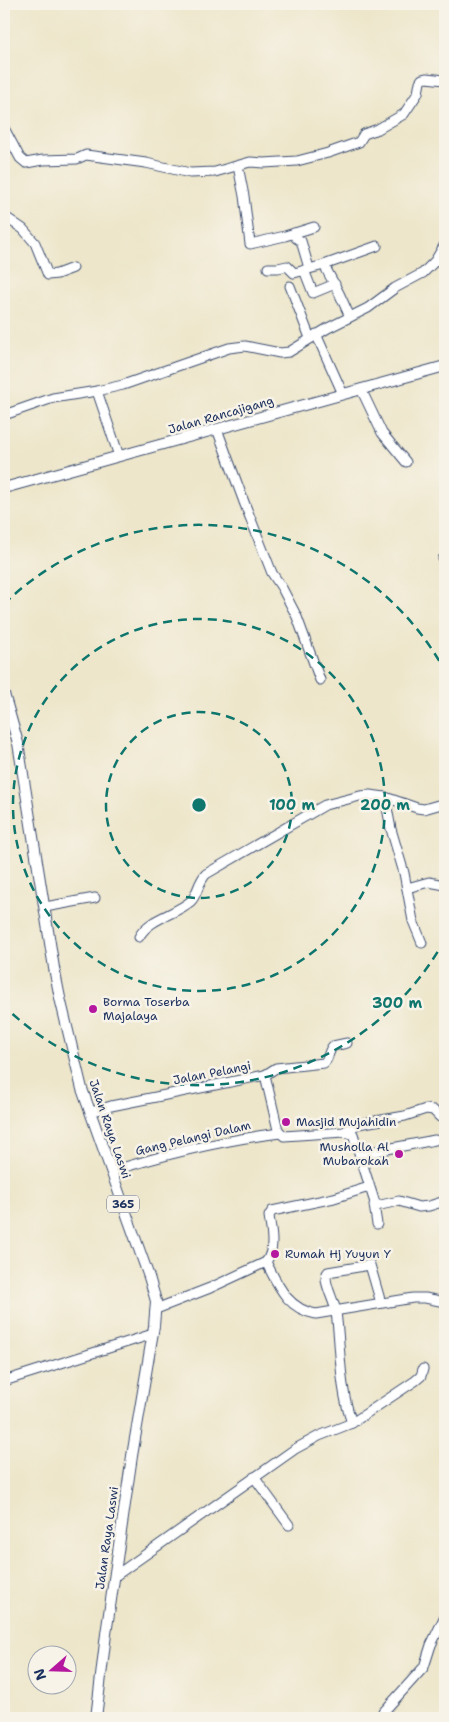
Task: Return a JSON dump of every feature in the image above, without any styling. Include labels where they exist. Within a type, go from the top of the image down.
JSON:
[{"type":"main road","name":"Jalan Rancajigang","points":[[4,488],[445,366]]},
{"type":"main road","name":"Jalan Raya Laswi","points":[[4,694],[18,743],[60,998],[82,1089],[156,1301],[153,1334],[132,1456],[106,1634],[96,1718]]},
{"type":"street","points":[[4,128],[20,158],[26,163],[43,160],[77,159],[86,155],[132,160],[190,173],[215,172],[250,162],[297,161],[328,153],[357,142],[364,134],[378,129],[404,114],[418,92],[422,79],[445,80]]},
{"type":"street","points":[[238,166],[250,244],[314,226]]},
{"type":"street","points":[[4,216],[23,229],[35,243],[48,276],[73,268]]},
{"type":"street","points":[[294,233],[296,238],[301,241],[313,293],[334,284]]},
{"type":"street","points":[[4,415],[53,398],[99,399],[123,385],[229,348],[245,346],[286,353],[316,339],[350,316],[368,308],[395,288],[423,273],[435,261],[445,244]]},
{"type":"street","points":[[268,268],[287,266],[293,272],[324,265],[377,246]]},
{"type":"street","points":[[324,265],[350,316]]},
{"type":"street","points":[[290,286],[342,394]]},
{"type":"street","points":[[360,389],[381,431],[406,462]]},
{"type":"street","points":[[99,399],[119,456]]},
{"type":"street","points":[[218,429],[272,574],[282,588],[297,617],[320,680]]},
{"type":"street","points":[[138,937],[141,932],[153,923],[190,901],[199,882],[206,874],[325,805],[360,796],[385,797],[424,809],[445,803]]},
{"type":"street","points":[[385,797],[389,821],[403,865],[414,925],[422,943]]},
{"type":"street","points":[[407,888],[429,882],[445,885]]},
{"type":"street","points":[[45,907],[95,898]]},
{"type":"street","points":[[265,1075],[276,1068],[324,1063],[333,1046],[347,1043]]},
{"type":"street","name":"Jalan Pelangi","points":[[91,1112],[111,1106],[265,1075],[280,1132]]},
{"type":"street","points":[[344,1132],[358,1124],[405,1116],[426,1108],[433,1110],[440,1117],[445,1116]]},
{"type":"street","points":[[280,1132],[284,1136],[344,1132],[353,1134],[374,1205],[376,1224]]},
{"type":"street","name":"Gang Pelangi Dalam","points":[[112,1171],[247,1137],[280,1132]]},
{"type":"street","points":[[360,1154],[435,1140]]},
{"type":"street","points":[[156,1309],[210,1288],[266,1262],[272,1250],[269,1216],[272,1211],[334,1198],[369,1187]]},
{"type":"street","points":[[374,1205],[377,1207],[399,1201],[420,1207],[445,1201]]},
{"type":"street","points":[[266,1262],[277,1284],[295,1307],[316,1314],[413,1298],[445,1302]]},
{"type":"street","points":[[352,1423],[344,1397],[336,1311],[326,1279],[326,1273],[368,1264],[371,1267],[381,1304]]},
{"type":"street","points":[[4,1381],[153,1334]]},
{"type":"street","points":[[115,1576],[303,1444],[352,1423],[415,1381],[421,1376],[423,1369]]},
{"type":"street","points":[[254,1477],[289,1525]]},
{"type":"street","points":[[378,1718],[424,1667],[431,1645],[445,1616]]},
{"type":"place","name":"Borma Toserba Majalaya","points":[[93,1009]]},
{"type":"place","name":"Masjid Mujahidin","points":[[286,1122]]},
{"type":"place","name":"Musholla Al Mubarokah","points":[[399,1154]]},
{"type":"place","name":"Rumah Hj Yuyun Y","points":[[275,1254]]}]
